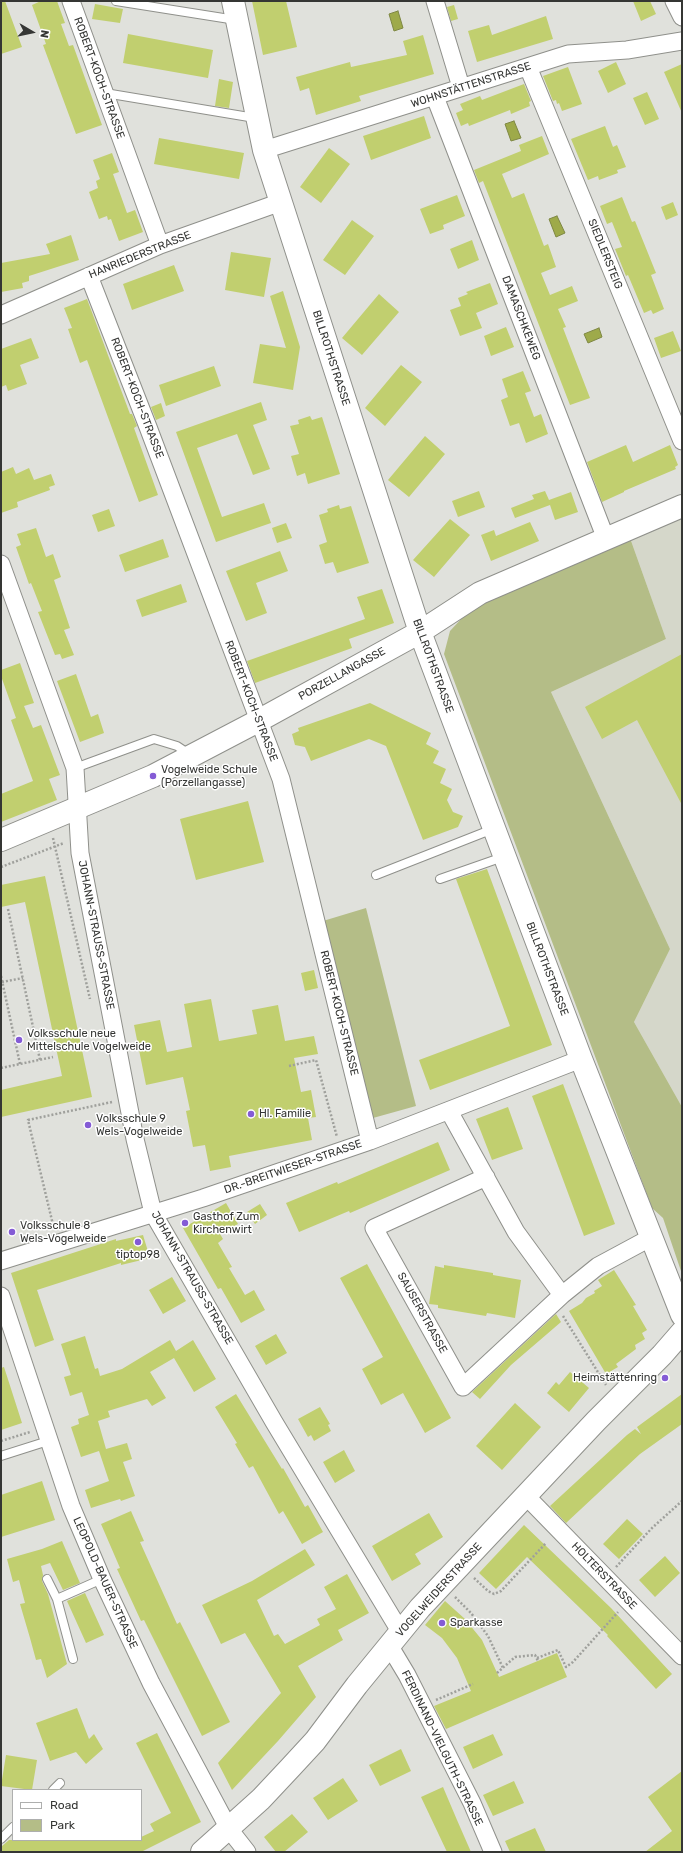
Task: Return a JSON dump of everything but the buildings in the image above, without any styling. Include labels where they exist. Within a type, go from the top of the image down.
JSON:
[{"type":"street","name":"ROBERT-KOCH-STRASSE","points":[[71,1],[160,245]]},
{"type":"street","points":[[434,1],[461,88]]},
{"type":"street","points":[[674,1],[682,17]]},
{"type":"street","name":"BILLROTHSTRASSE","points":[[235,10],[264,150],[420,632],[581,1059],[650,1238],[682,1315]]},
{"type":"street","name":"WOHNSTÄTTENSTRASSE","points":[[264,150],[568,54],[627,50],[682,41]]},
{"type":"street","name":"SIEDLERSTEIG","points":[[528,67],[682,440]]},
{"type":"street","name":"DAMASCHKEWEG","points":[[435,96],[606,540]]},
{"type":"street","name":"HANRIEDERSTRASSE","points":[[1,315],[160,245],[281,202]]},
{"type":"street","name":"ROBERT-KOCH-STRASSE","points":[[89,276],[190,535],[258,721],[281,779],[370,1141]]},
{"type":"street","name":"PORZELLANGASSE","points":[[1,840],[153,776],[258,721],[420,632],[480,593],[682,506]]},
{"type":"street","name":"JOHANN-STRAUSS-STRASSE","points":[[1,564],[75,768],[82,861],[127,1098],[153,1213],[274,1422],[395,1638]]},
{"type":"street","name":"DR.-BREITWIESER-STRASSE","points":[[1,1261],[203,1198],[370,1141],[581,1059]]},
{"type":"street","points":[[449,1111],[516,1232],[558,1299]]},
{"type":"street","name":"SAUSERSTRASSE","points":[[486,1177],[374,1228],[463,1387],[558,1299],[598,1266],[650,1238]]},
{"type":"street","name":"LEOPOLD-BAUER-STRASSE","points":[[1,1296],[71,1506],[102,1579],[150,1683],[230,1829],[247,1852]]},
{"type":"street","name":"VOGELWEIDERSTRASSE","points":[[202,1852],[230,1829],[261,1799],[315,1741],[395,1638],[442,1584],[616,1400],[662,1355],[682,1332]]},
{"type":"street","name":"HOLTERSTRASSE","points":[[526,1496],[682,1656]]},
{"type":"street","name":"FERDINAND-VIELGUTH-STRASSE","points":[[395,1638],[423,1705],[472,1804],[493,1852]]},
{"type":"lane","points":[[116,1],[235,10]]},
{"type":"lane","points":[[104,93],[258,119]]},
{"type":"lane","points":[[75,768],[154,739],[177,746],[191,755]]},
{"type":"lane","points":[[376,875],[493,828]]},
{"type":"lane","points":[[440,879],[504,856]]},
{"type":"lane","points":[[1,1456],[46,1434]]},
{"type":"lane","points":[[47,1579],[57,1599],[73,1659]]},
{"type":"lane","points":[[57,1599],[102,1579]]},
{"type":"lane","points":[[54,1789],[60,1783]]},
{"type":"lane","points":[[1,1838],[12,1828]]},
{"type":"path","points":[[48,820],[90,1000]]},
{"type":"path","points":[[1,867],[80,838]]},
{"type":"path","points":[[8,909],[40,1060]]},
{"type":"path","points":[[1,976],[20,1064]]},
{"type":"path","points":[[2,982],[23,978]]},
{"type":"path","points":[[1,1068],[52,1057]]},
{"type":"path","points":[[289,1066],[316,1060],[341,1151]]},
{"type":"path","points":[[57,1243],[28,1120],[127,1098]]},
{"type":"path","points":[[558,1299],[616,1400]]},
{"type":"path","points":[[1,1441],[46,1434]]},
{"type":"path","points":[[606,1579],[652,1528],[682,1501]]},
{"type":"path","points":[[461,1565],[488,1591],[494,1594],[501,1591],[546,1543]]},
{"type":"path","points":[[442,1584],[475,1619],[488,1636],[503,1668]]},
{"type":"path","points":[[497,1673],[515,1657],[535,1655],[537,1660],[558,1650],[566,1666],[573,1662],[628,1601]]},
{"type":"path","points":[[423,1705],[473,1684]]},
{"type":"shaded area","points":[[398,11],[403,28],[394,31],[389,14]]},
{"type":"shaded area","points":[[514,121],[521,138],[511,141],[505,124]]},
{"type":"shaded area","points":[[557,216],[565,233],[556,237],[549,219]]},
{"type":"shaded area","points":[[599,328],[602,337],[588,343],[584,334]]},
{"type":"shaded area","points":[[682,515],[682,1107],[634,1022],[670,949],[551,692],[666,639],[630,538]]},
{"type":"green space","points":[[630,538],[666,639],[551,692],[670,949],[634,1022],[682,1107],[682,1274],[663,1218],[652,1208],[444,654],[450,631],[463,617],[493,597]]},
{"type":"green space","points":[[366,908],[416,1106],[373,1118],[323,921]]},
{"type":"place","name":"Vogelweide Schule (Porzellangasse)","points":[[153,776]]},
{"type":"place","name":"Volksschule neue Mittelschule Vogelweide","points":[[19,1040]]},
{"type":"place","name":"Hl. Familie","points":[[251,1114]]},
{"type":"place","name":"Volksschule 9 Wels-Vogelweide","points":[[88,1125]]},
{"type":"place","name":"Gasthof Zum Kirchenwirt","points":[[185,1223]]},
{"type":"place","name":"Volksschule 8 Wels-Vogelweide","points":[[12,1232]]},
{"type":"place","name":"tiptop98","points":[[138,1242]]},
{"type":"place","name":"Heimstättenring","points":[[665,1378]]},
{"type":"place","name":"Sparkasse","points":[[442,1623]]}]
